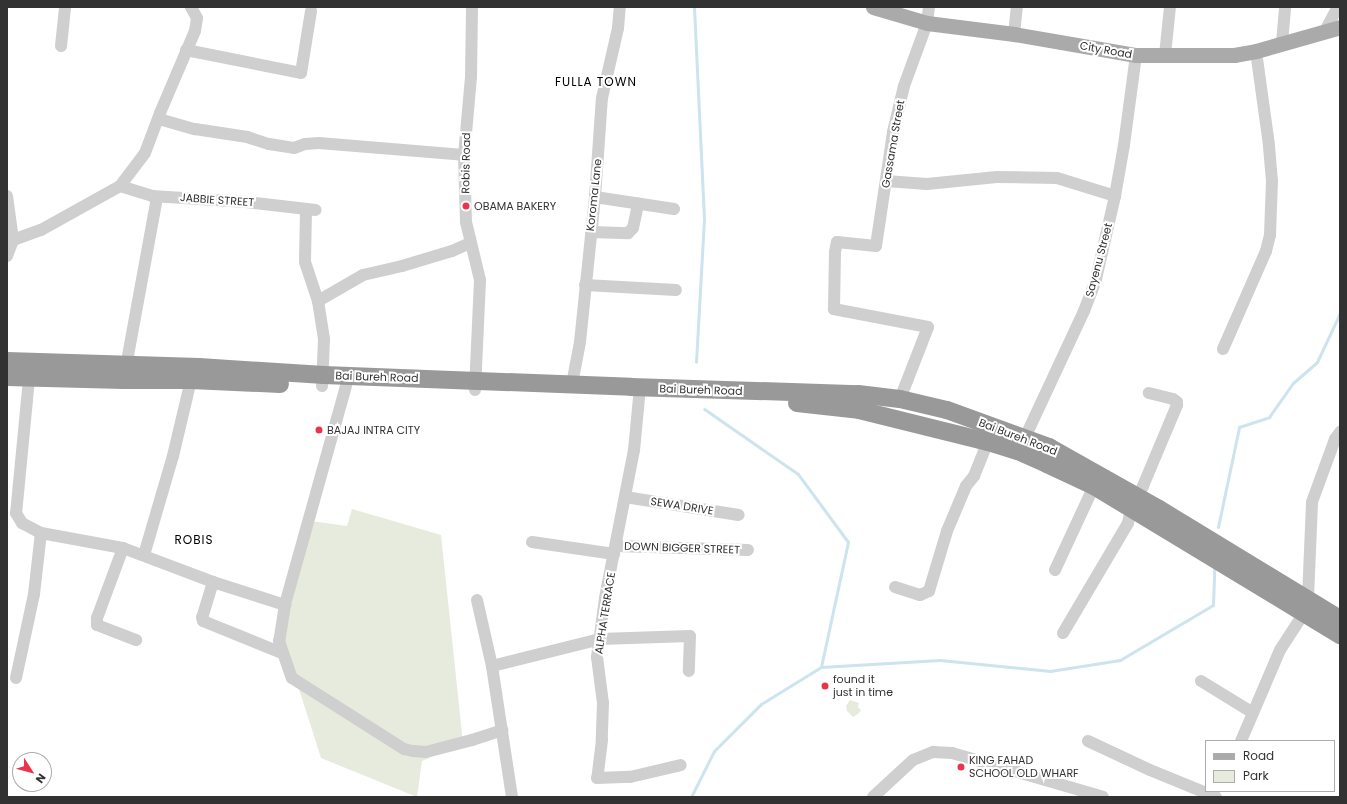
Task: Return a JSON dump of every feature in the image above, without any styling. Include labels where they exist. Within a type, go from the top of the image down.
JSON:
[{"type":"highway","name":"Bai Bureh Road","points":[[7,361],[191,380],[323,381],[639,390],[858,394],[900,399],[947,410],[1022,444],[1094,486],[1135,503]]},
{"type":"highway","name":"Bai Bureh Road","points":[[7,377],[29,379],[199,367],[323,381],[346,386],[572,384],[859,410],[988,442],[1049,446],[1080,462],[1135,503],[1306,606],[1340,635]]},
{"type":"highway","name":"Bai Bureh Road","points":[[1306,606],[1340,619]]},
{"type":"main road","name":"City Road","points":[[873,7],[927,23],[1014,34],[1136,55],[1234,55],[1256,51],[1340,27]]},
{"type":"street","points":[[61,46],[65,7]]},
{"type":"street","points":[[13,240],[41,230],[120,186],[145,153],[195,31],[197,18],[191,7]]},
{"type":"street","name":"Robis Road","points":[[472,7],[471,77],[464,155],[466,222],[480,280],[475,385]]},
{"type":"street","name":"Koroma Lane","points":[[572,384],[580,342],[595,197],[602,98],[618,28],[620,7]]},
{"type":"street","name":"Gassama Street","points":[[900,399],[928,327],[834,309],[835,252],[837,242],[876,246],[893,132],[904,86],[927,23],[929,7]]},
{"type":"street","points":[[1014,34],[1017,7]]},
{"type":"street","points":[[1164,55],[1170,7]]},
{"type":"street","points":[[1282,43],[1285,7]]},
{"type":"street","points":[[1325,31],[1338,7]]},
{"type":"street","points":[[186,50],[301,73],[311,11]]},
{"type":"street","points":[[1223,349],[1266,251],[1270,235],[1272,181],[1269,144],[1256,51]]},
{"type":"street","name":"Sayenu Street","points":[[1022,444],[1084,311],[1096,279],[1115,196],[1124,145],[1136,55]]},
{"type":"street","points":[[159,119],[195,129],[247,137],[269,144],[294,148],[305,144],[319,143],[464,155]]},
{"type":"street","points":[[886,181],[927,184],[997,177],[1057,178],[1115,196]]},
{"type":"street","name":"JABBIE STREET","points":[[120,186],[157,196],[238,201],[311,209],[305,262],[318,302]]},
{"type":"street","points":[[7,196],[13,240],[7,256]]},
{"type":"street","points":[[125,372],[157,196]]},
{"type":"street","points":[[595,197],[674,209]]},
{"type":"street","points":[[591,232],[628,233],[634,228],[638,204]]},
{"type":"street","points":[[323,381],[324,339],[318,302],[363,275],[409,264],[452,251],[470,243]]},
{"type":"street","points":[[585,286],[676,290]]},
{"type":"street","points":[[29,379],[16,513],[22,524],[41,533],[123,548],[213,582],[285,605]]},
{"type":"street","points":[[144,555],[173,456],[191,380]]},
{"type":"street","points":[[346,386],[285,605],[279,641],[292,678],[404,749],[426,752],[472,740],[502,730]]},
{"type":"street","name":"ALPHA TERRACE","points":[[639,390],[634,450],[597,657],[603,710],[602,740],[597,778],[630,777],[681,765]]},
{"type":"street","points":[[1062,633],[1128,523],[1176,405],[1177,402],[1173,399],[1149,393]]},
{"type":"street","points":[[1241,740],[1280,650],[1306,606],[1312,502],[1335,439],[1340,432]]},
{"type":"street","points":[[895,587],[920,594],[929,591],[947,531],[966,486],[974,476],[988,442]]},
{"type":"street","points":[[1055,570],[1094,486]]},
{"type":"street","name":"SEWA DRIVE","points":[[625,497],[739,515]]},
{"type":"street","points":[[16,678],[34,594],[41,533]]},
{"type":"street","name":"DOWN BIGGER STREET","points":[[532,542],[615,550],[748,550]]},
{"type":"street","points":[[123,548],[97,618],[97,625],[136,640]]},
{"type":"street","points":[[213,582],[202,618],[203,621],[282,653]]},
{"type":"street","points":[[477,600],[492,666],[512,797]]},
{"type":"street","points":[[492,666],[600,639],[690,636],[689,671]]},
{"type":"street","points":[[1201,681],[1253,713]]},
{"type":"street","points":[[1088,742],[1150,770],[1217,797]]},
{"type":"street","points":[[873,797],[913,760],[933,752],[952,753],[1072,793],[1103,797]]},
{"type":"green space","points":[[352,509],[441,535],[463,743],[422,761],[417,797],[321,758],[283,639],[311,521],[347,526]]},
{"type":"green space","points":[[850,700],[859,703],[858,707],[861,710],[853,717],[847,711],[846,706]]},
{"type":"waterway","points":[[694,7],[704,219],[696,362]]},
{"type":"waterway","points":[[1218,527],[1239,427],[1269,417],[1293,383],[1317,362],[1340,313]]},
{"type":"waterway","points":[[691,797],[714,751],[761,704],[821,667],[848,542],[798,474],[704,409]]},
{"type":"waterway","points":[[821,667],[940,660],[1050,671],[1120,660],[1213,605],[1214,568]]},
{"type":"place","name":"OBAMA BAKERY","points":[[466,206]]},
{"type":"place","name":"BAJAJ INTRA CITY","points":[[319,430]]},
{"type":"place","name":"found it just in time","points":[[825,686]]},
{"type":"place","name":"KING FAHAD SCHOOL OLD WHARF","points":[[961,767]]},
{"type":"district","name":"FULLA TOWN","points":[[596,82]]},
{"type":"district","name":"ROBIS","points":[[194,540]]}]
